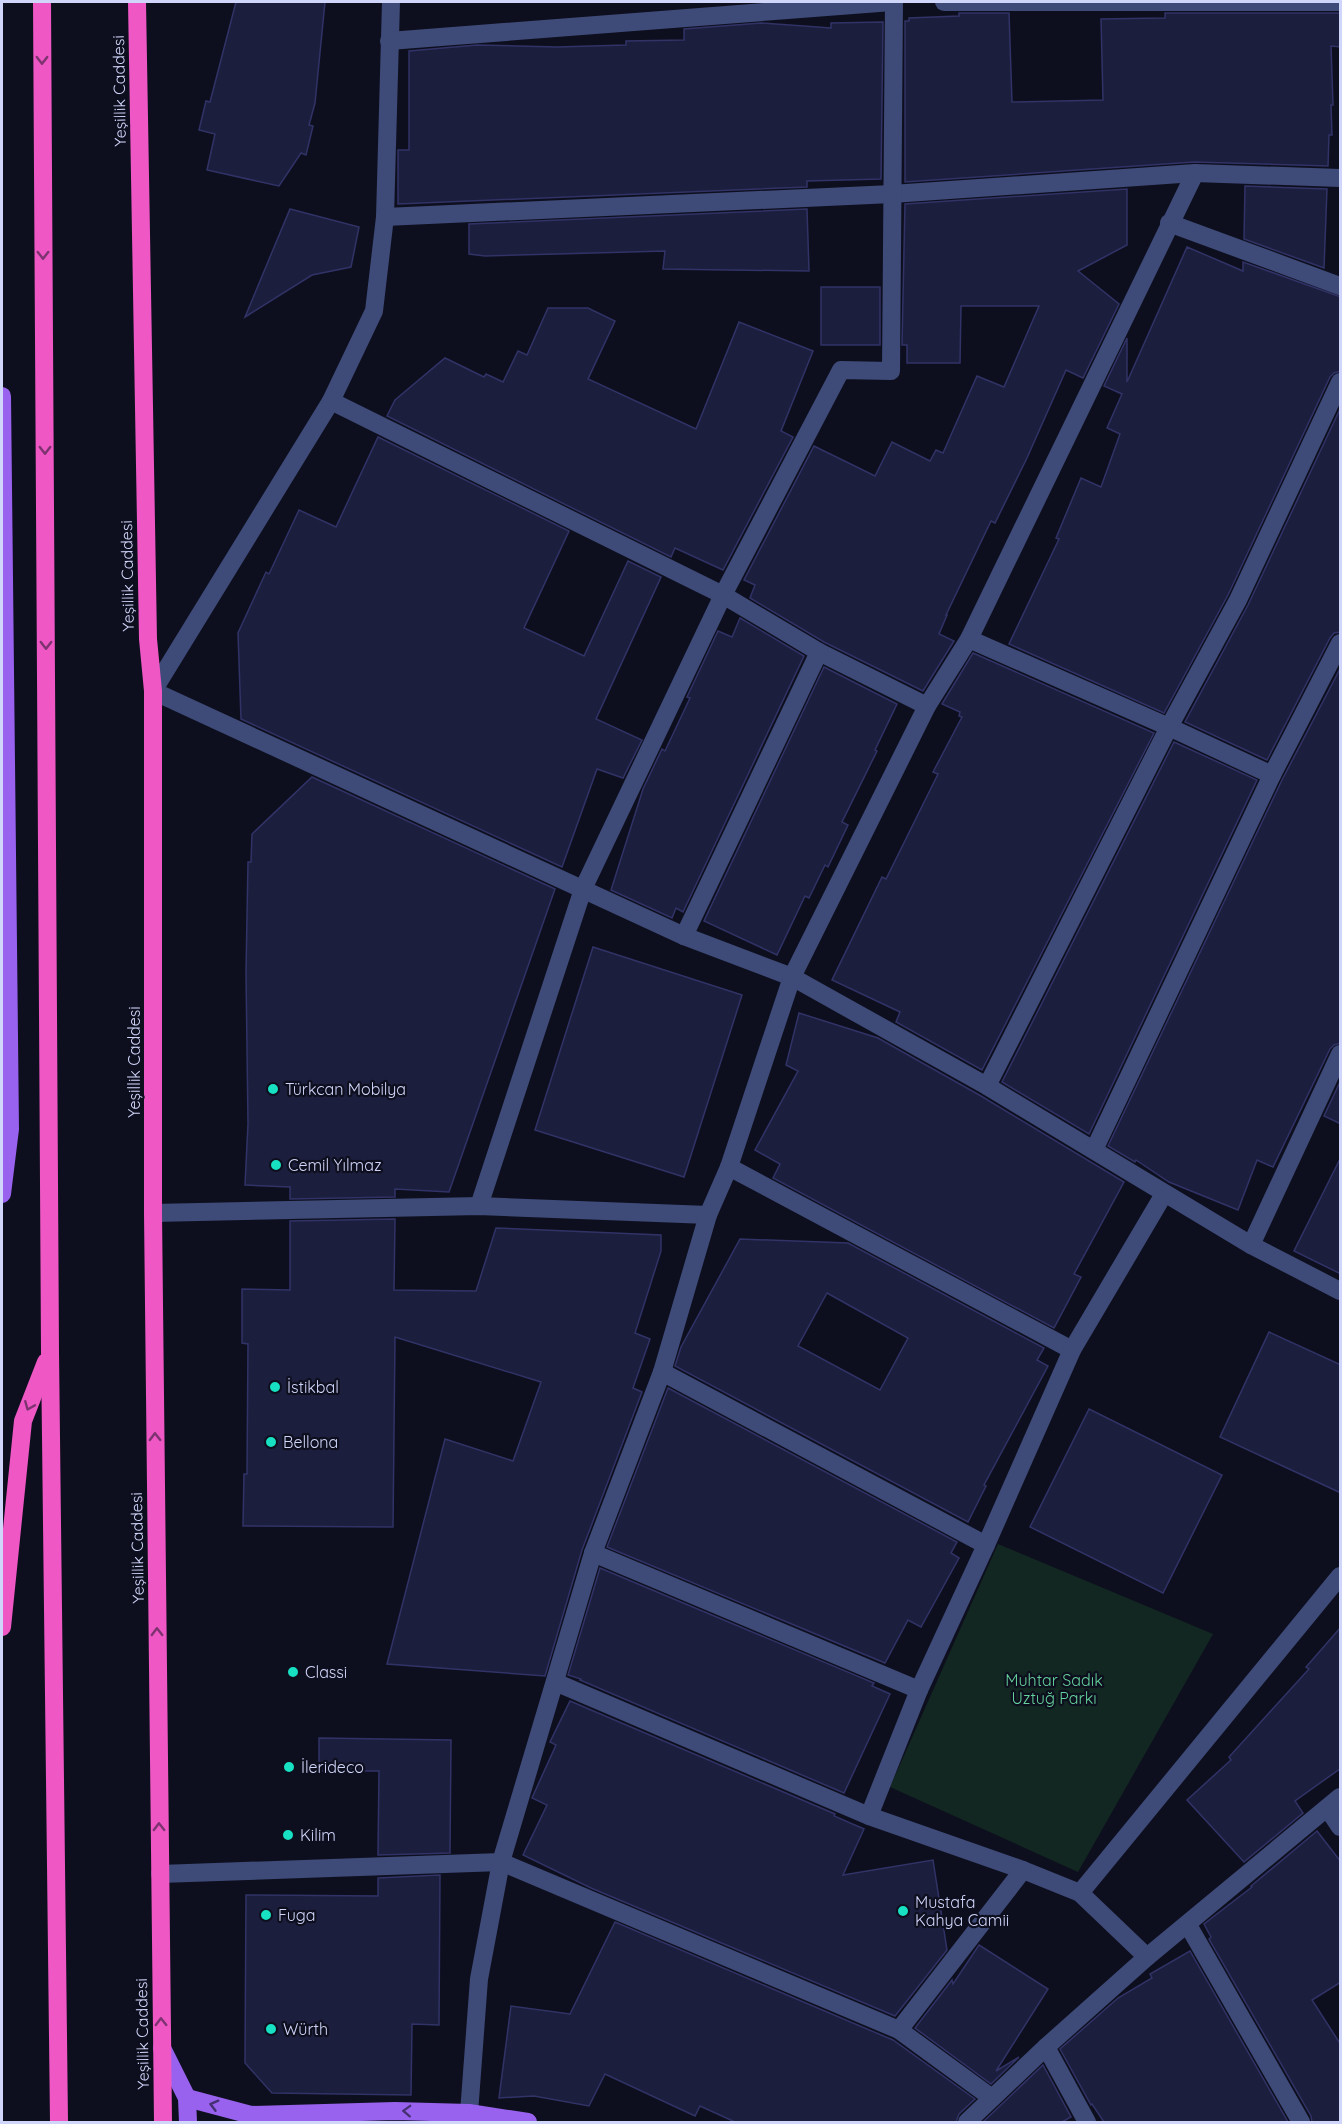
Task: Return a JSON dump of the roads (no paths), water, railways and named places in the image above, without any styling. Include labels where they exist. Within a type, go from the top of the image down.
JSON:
[{"type":"highway","points":[[42,2],[50,1352],[59,2122]]},
{"type":"highway","name":"Yeşillik Caddesi","points":[[137,2],[148,639],[153,691],[153,1213],[162,2122]]},
{"type":"highway","points":[[2,1627],[23,1421],[50,1352]]},
{"type":"main road","points":[[2,396],[10,1129],[2,1194]]},
{"type":"main road","points":[[162,2048],[187,2098],[188,2122]]},
{"type":"main road","points":[[187,2098],[251,2115],[394,2111],[469,2113],[528,2122]]},
{"type":"street","points":[[391,2],[385,217],[374,312],[331,400],[153,691],[684,936],[792,977],[987,1086],[1251,1245],[1341,1291]]},
{"type":"street","points":[[389,40],[893,2],[891,371],[841,370],[723,596],[583,890],[479,1206]]},
{"type":"street","points":[[944,2],[1341,2]]},
{"type":"street","points":[[385,217],[892,194],[1195,173],[1341,178]]},
{"type":"street","points":[[469,2113],[479,1979],[501,1862],[592,1553],[662,1372],[708,1215],[729,1167],[792,977],[927,706],[969,639],[1195,173]]},
{"type":"street","points":[[1169,223],[1341,286]]},
{"type":"street","points":[[987,1086],[1169,727],[1238,600],[1341,382]]},
{"type":"street","points":[[331,400],[723,596],[819,652],[927,706]]},
{"type":"street","points":[[969,639],[1169,727],[1272,776]]},
{"type":"street","points":[[1094,1150],[1272,776],[1341,643]]},
{"type":"street","points":[[684,936],[819,652]]},
{"type":"street","points":[[1251,1245],[1341,1054]]},
{"type":"street","points":[[729,1167],[1072,1350]]},
{"type":"street","points":[[869,1816],[919,1690],[1072,1350],[1164,1194]]},
{"type":"street","points":[[153,1213],[479,1206],[708,1215]]},
{"type":"street","points":[[662,1372],[986,1545]]},
{"type":"street","points":[[592,1553],[919,1690]]},
{"type":"street","points":[[1080,1893],[1341,1576]]},
{"type":"street","points":[[555,1682],[869,1816],[1023,1870],[1080,1893],[1146,1957]]},
{"type":"street","points":[[967,2122],[1146,1957],[1334,1803],[1341,1827]]},
{"type":"street","points":[[160,1874],[501,1862],[899,2030],[992,2098]]},
{"type":"street","points":[[899,2030],[1023,1870]]},
{"type":"street","points":[[1188,1924],[1301,2122]]},
{"type":"street","points":[[1046,2047],[1087,2122]]},
{"type":"place","name":"Türkcan Mobilya","points":[[273,1089]]},
{"type":"place","name":"Cemil Yılmaz","points":[[276,1165]]},
{"type":"place","name":"İstikbal","points":[[275,1387]]},
{"type":"place","name":"Bellona","points":[[271,1442]]},
{"type":"place","name":"Classi","points":[[293,1672]]},
{"type":"place","name":"İlerideco","points":[[289,1767]]},
{"type":"place","name":"Kilim","points":[[288,1835]]},
{"type":"place","name":"Mustafa Kahya Camii","points":[[903,1911]]},
{"type":"place","name":"Fuga","points":[[266,1915]]},
{"type":"place","name":"Würth","points":[[271,2029]]},
{"type":"park label","name":"Muhtar Sadık Uztuğ Parkı","points":[[1054,1689]]}]
